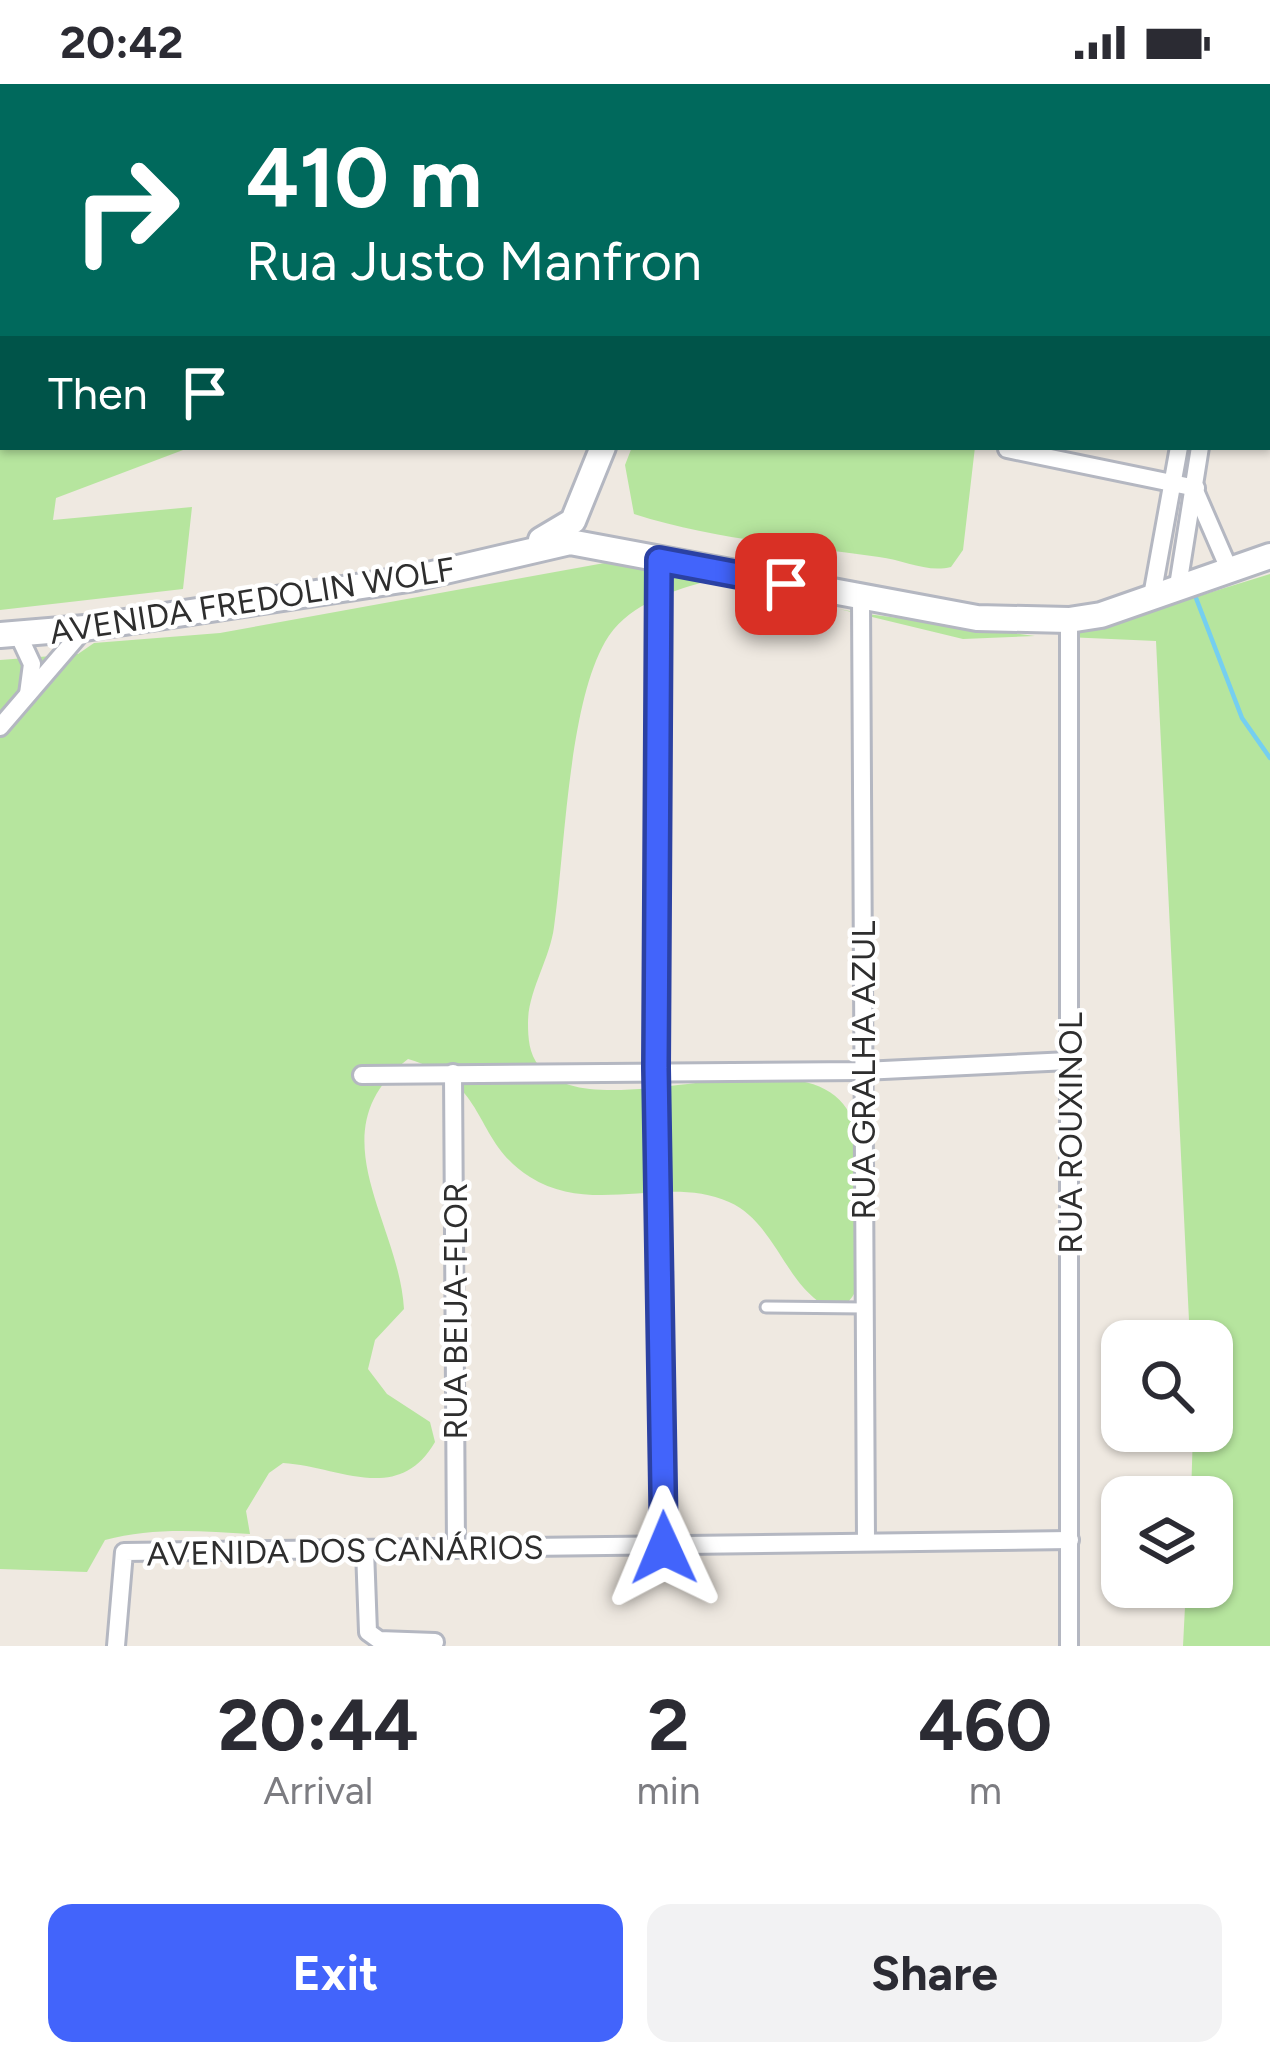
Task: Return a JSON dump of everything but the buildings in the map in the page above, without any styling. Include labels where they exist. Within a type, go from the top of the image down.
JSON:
[{"type":"main road","points":[[604,450],[578,531],[659,560],[977,618],[1069,620],[1270,556]]},
{"type":"main road","name":"AVENIDA FREDOLIN WOLF","points":[[9,634],[85,628],[415,578],[503,558],[578,531]]},
{"type":"street","points":[[1012,450],[1196,490]]},
{"type":"street","points":[[1152,596],[1178,450]]},
{"type":"street","points":[[1178,586],[1200,450]]},
{"type":"street","points":[[1196,490],[1229,569]]},
{"type":"street","points":[[659,560],[656,1068],[664,1548]]},
{"type":"street","name":"RUA GRALHA AZUL","points":[[861,598],[866,1543]]},
{"type":"street","name":"RUA ROUXINOL","points":[[1069,620],[1070,1646]]},
{"type":"street","points":[[0,728],[85,628]]},
{"type":"street","points":[[9,634],[32,664],[28,695]]},
{"type":"street","points":[[362,1075],[656,1068],[863,1071],[1070,1061]]},
{"type":"street","name":"RUA BEIJA-FLOR","points":[[453,1073],[456,1549]]},
{"type":"street","name":"AVENIDA DOS CANÁRIOS","points":[[116,1646],[124,1552],[1070,1540]]},
{"type":"street","points":[[365,1550],[368,1632],[379,1640],[435,1642]]},
{"type":"lane","points":[[766,1307],[865,1308]]},
{"type":"green space","points":[[0,450],[183,450],[56,498],[53,520],[192,507],[183,589],[0,610]]},
{"type":"green space","points":[[631,450],[975,450],[963,550],[951,567],[933,568],[725,536],[634,514],[625,465]]},
{"type":"green space","points":[[610,562],[704,582],[635,610],[613,630],[593,670],[570,780],[554,927],[529,1011],[531,1051],[539,1066],[568,1084],[607,1090],[752,1078],[796,1080],[831,1093],[853,1121],[859,1147],[862,1265],[854,1294],[838,1311],[820,1303],[760,1226],[729,1202],[680,1192],[579,1194],[530,1177],[498,1146],[454,1082],[408,1059],[381,1087],[367,1116],[369,1178],[399,1276],[404,1309],[375,1340],[368,1369],[387,1394],[430,1422],[435,1442],[420,1461],[385,1478],[283,1463],[269,1473],[246,1511],[250,1534],[141,1533],[105,1540],[87,1572],[0,1569],[0,660],[78,654],[94,643],[220,633]]},
{"type":"green space","points":[[1270,574],[1270,1646],[1183,1646],[1185,1608],[1233,1608],[1233,1476],[1192,1476],[1192,1452],[1233,1452],[1233,1320],[1189,1320],[1156,641],[1066,637]]},
{"type":"green space","points":[[839,609],[860,613],[1035,636],[963,639]]},
{"type":"waterway","points":[[1196,598],[1242,718],[1270,758]]},
{"type":"route","points":[[664,1548],[656,1068],[659,560],[786,584]]}]
